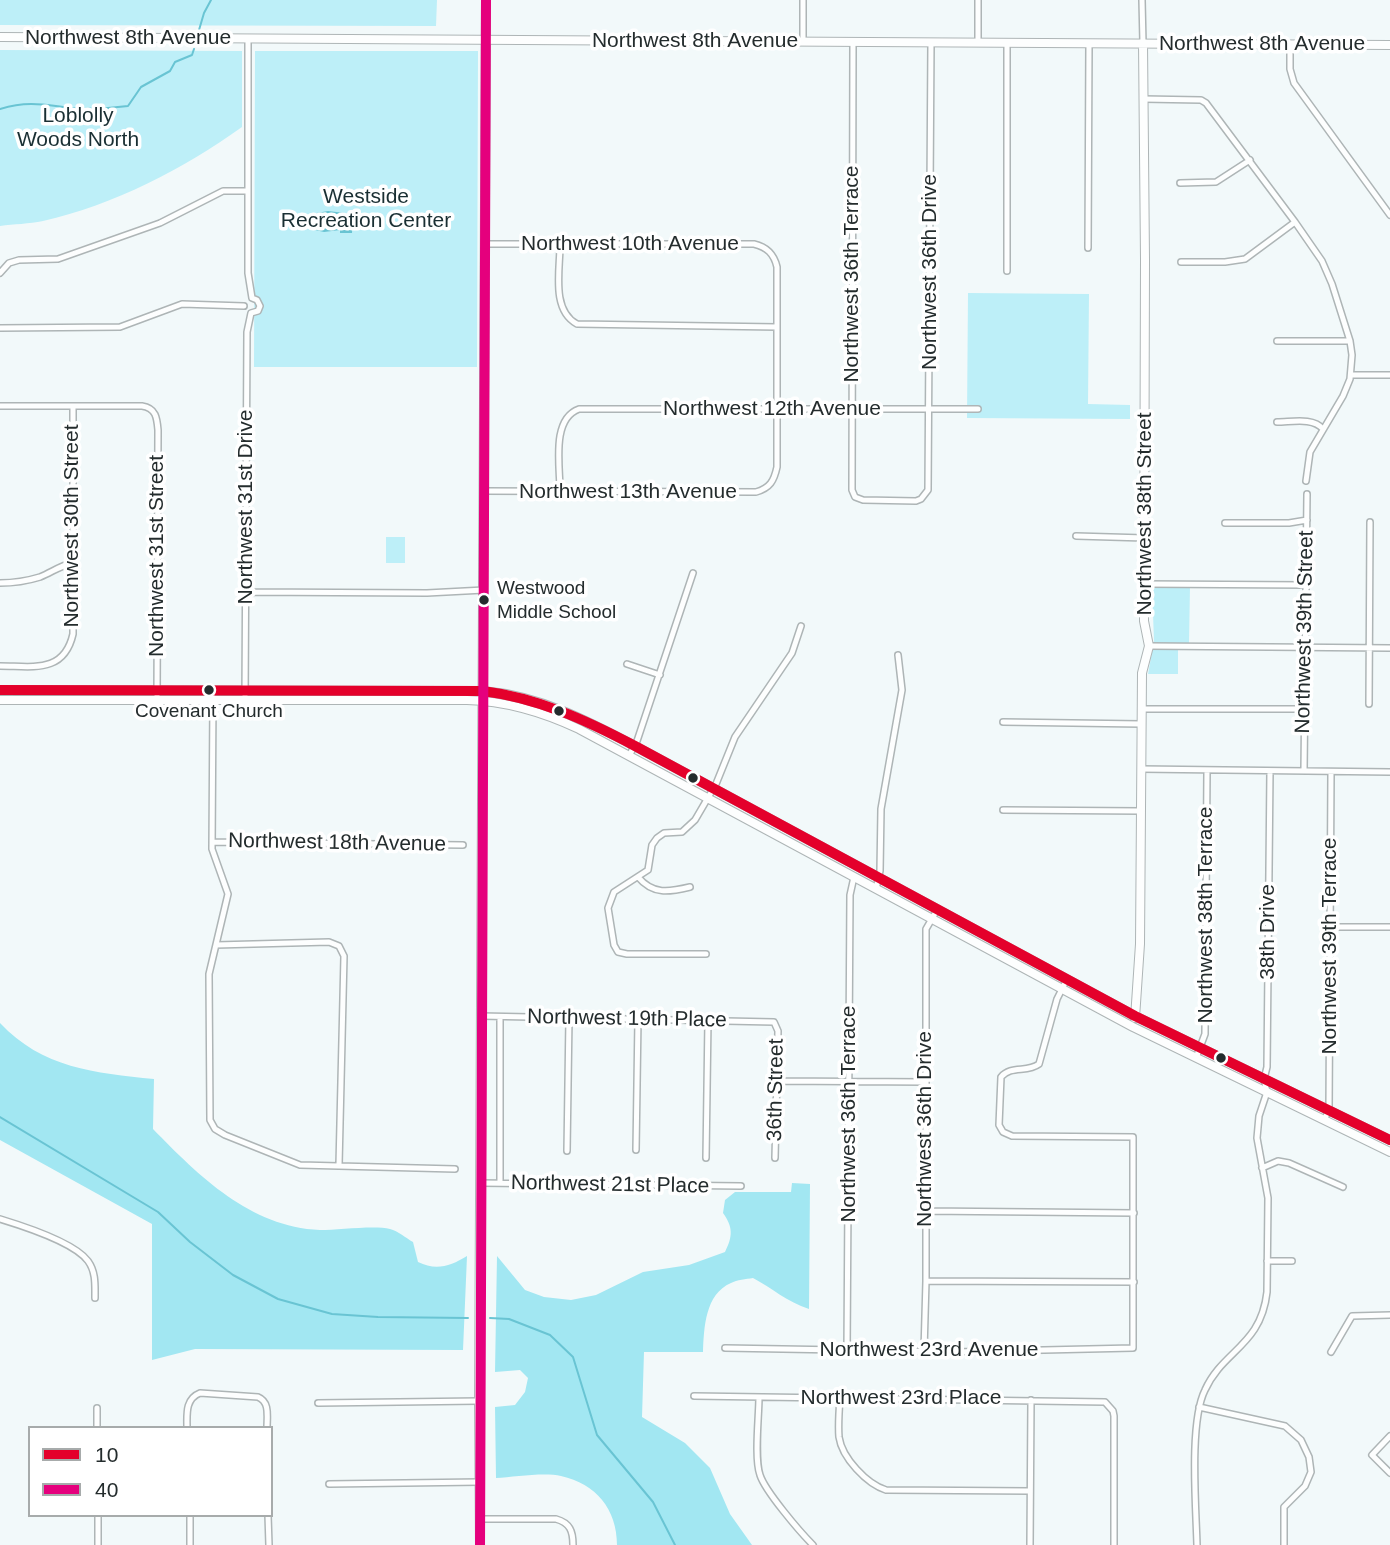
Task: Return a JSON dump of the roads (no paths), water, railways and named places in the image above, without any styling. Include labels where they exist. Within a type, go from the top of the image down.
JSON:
[{"type":"main road","points":[[480,1545],[486,0]]},
{"type":"main road","name":"Northwest 8th Avenue","points":[[0,37],[1390,45]]},
{"type":"main road","name":"Northwest 38th Street","points":[[1133,1027],[1140,944],[1142,673],[1149,646],[1144,621],[1146,260],[1143,43]]},
{"type":"main road","points":[[0,690],[245,690],[357,695],[483,701],[513,705],[547,715],[629,756],[1133,1027],[1386,1150]]},
{"type":"main road","points":[[0,700],[244,700],[483,691],[515,695],[553,706],[635,746],[1135,1016],[1389,1138]]},
{"type":"street","points":[[803,0],[803,41]]},
{"type":"street","points":[[978,0],[978,42]]},
{"type":"street","name":"Northwest 38th Street","points":[[1142,0],[1143,43]]},
{"type":"street","name":"Northwest 31st Drive","points":[[244,700],[247,332],[251,313],[258,311],[260,307],[258,301],[251,298],[248,273],[247,38]]},
{"type":"street","name":"Northwest 36th Terrace","points":[[853,41],[852,490],[855,497],[863,500]]},
{"type":"street","name":"Northwest 36th Drive","points":[[863,500],[921,499],[928,490],[931,42]]},
{"type":"street","points":[[1007,42],[1007,271]]},
{"type":"street","points":[[1088,248],[1089,43]]},
{"type":"street","points":[[1290,44],[1290,69],[1294,83],[1390,215]]},
{"type":"street","points":[[1143,99],[1201,100],[1250,160],[1322,261],[1350,341],[1351,375],[1343,396],[1310,452],[1306,481]]},
{"type":"street","points":[[1180,183],[1216,182],[1250,160]]},
{"type":"street","points":[[0,273],[9,263],[19,260],[58,259],[160,223],[223,191],[248,191]]},
{"type":"street","points":[[1181,262],[1245,259],[1295,222]]},
{"type":"street","name":"Northwest 10th Avenue","points":[[485,244],[754,244],[766,248],[772,254],[777,267],[777,327]]},
{"type":"street","points":[[560,245],[560,304],[572,321],[583,326],[777,327],[777,409]]},
{"type":"street","points":[[244,306],[251,298]]},
{"type":"street","points":[[0,328],[120,327],[182,304],[244,306]]},
{"type":"street","points":[[244,306],[246,311],[251,313]]},
{"type":"street","points":[[1277,341],[1350,341]]},
{"type":"street","points":[[1351,375],[1390,375]]},
{"type":"street","points":[[0,406],[73,406]]},
{"type":"street","name":"Northwest 31st Street","points":[[73,406],[142,406],[155,413],[158,430],[157,700]]},
{"type":"street","name":"Northwest 30th Street","points":[[0,666],[46,666],[61,659],[70,645],[73,634],[73,406]]},
{"type":"street","name":"Northwest 12th Avenue","points":[[560,491],[561,429],[568,415],[584,409],[978,409]]},
{"type":"street","name":"Northwest 13th Avenue","points":[[484,491],[756,492],[769,486],[775,478],[777,409]]},
{"type":"street","points":[[1278,422],[1312,422],[1323,429]]},
{"type":"street","name":"Northwest 39th Street","points":[[1304,771],[1307,494]]},
{"type":"street","points":[[1225,523],[1289,523],[1307,520]]},
{"type":"street","points":[[1369,704],[1370,522]]},
{"type":"street","points":[[1076,536],[1145,538]]},
{"type":"street","points":[[0,583],[43,576],[62,565],[72,563]]},
{"type":"street","points":[[629,756],[660,675],[693,573]]},
{"type":"street","points":[[1144,584],[1305,585]]},
{"type":"street","points":[[246,592],[427,593],[484,590]]},
{"type":"street","points":[[706,954],[627,954],[618,951],[614,945],[608,908],[614,892],[648,870],[652,845],[657,838],[664,833],[682,832],[690,827],[713,790],[735,737],[792,653],[801,626]]},
{"type":"street","points":[[1149,646],[1390,648]]},
{"type":"street","points":[[876,889],[879,879],[881,809],[902,690],[898,655]]},
{"type":"street","points":[[627,664],[660,675]]},
{"type":"street","points":[[213,690],[212,849],[228,894],[209,974],[210,1120],[215,1129],[225,1135],[300,1165],[455,1169]]},
{"type":"street","points":[[1141,709],[1304,709]]},
{"type":"street","points":[[1003,722],[1141,724]]},
{"type":"street","points":[[1141,769],[1390,772]]},
{"type":"street","name":"Northwest 38th Terrace","points":[[1196,1058],[1205,1034],[1207,771]]},
{"type":"street","name":"38th Drive","points":[[1267,1092],[1264,1079],[1267,1067],[1269,771]]},
{"type":"street","name":"Northwest 39th Terrace","points":[[1324,1120],[1329,1110],[1331,772]]},
{"type":"street","points":[[1003,810],[1141,811]]},
{"type":"street","name":"Northwest 18th Avenue","points":[[212,842],[463,845]]},
{"type":"street","points":[[638,877],[655,891],[668,892],[690,887]]},
{"type":"street","name":"Northwest 36th Terrace","points":[[847,1351],[850,895],[854,877]]},
{"type":"street","name":"Northwest 36th Drive","points":[[924,1351],[926,929],[937,910]]},
{"type":"street","points":[[1330,927],[1390,927]]},
{"type":"street","points":[[216,945],[329,942],[339,946],[344,956],[339,1165]]},
{"type":"street","points":[[926,1281],[1134,1282],[1133,1137],[1012,1136],[1003,1132],[999,1125],[1000,1077],[1009,1070],[1026,1069],[1039,1064],[1056,999],[1067,979]]},
{"type":"street","name":"Northwest 19th Place","points":[[481,1016],[774,1022]]},
{"type":"street","points":[[500,1017],[500,1183]]},
{"type":"street","points":[[567,1151],[569,1018]]},
{"type":"street","points":[[636,1150],[638,1019]]},
{"type":"street","points":[[706,1158],[708,1020]]},
{"type":"street","name":"36th Street","points":[[774,1022],[778,1031],[775,1158]]},
{"type":"street","points":[[777,1081],[925,1082]]},
{"type":"street","points":[[1197,1545],[1196,1434],[1199,1407],[1206,1386],[1240,1349],[1258,1324],[1265,1306],[1268,1198],[1258,1127],[1267,1092]]},
{"type":"street","points":[[1386,1150],[1389,1138]]},
{"type":"street","points":[[1262,1168],[1278,1161],[1289,1163],[1342,1187]]},
{"type":"street","name":"Northwest 21st Place","points":[[480,1183],[741,1186]]},
{"type":"street","points":[[925,1211],[1134,1213]]},
{"type":"street","points":[[0,1219],[51,1237],[88,1261],[95,1278],[94,1298]]},
{"type":"street","points":[[1267,1261],[1292,1261]]},
{"type":"street","name":"Northwest 23rd Avenue","points":[[725,1348],[847,1351],[1133,1348],[1134,1282]]},
{"type":"street","points":[[1331,1352],[1352,1316],[1390,1315]]},
{"type":"street","points":[[187,1426],[188,1406],[192,1397],[200,1394],[258,1397],[265,1402],[267,1426]]},
{"type":"street","name":"Northwest 23rd Place","points":[[694,1396],[1098,1401],[1108,1404],[1114,1416],[1114,1545]]},
{"type":"street","points":[[759,1397],[760,1477],[799,1531],[813,1545]]},
{"type":"street","points":[[840,1398],[839,1438],[843,1449],[877,1487],[886,1490],[1030,1491]]},
{"type":"street","points":[[1030,1545],[1031,1400]]},
{"type":"street","points":[[318,1404],[479,1401]]},
{"type":"street","points":[[1199,1407],[1285,1426],[1306,1448],[1311,1472],[1305,1486],[1284,1507],[1284,1545]]},
{"type":"street","points":[[97,1408],[97,1426]]},
{"type":"street","points":[[1390,1436],[1372,1455],[1390,1473]]},
{"type":"street","points":[[329,1484],[480,1482]]},
{"type":"street","points":[[98,1517],[98,1545]]},
{"type":"street","points":[[190,1517],[190,1545]]},
{"type":"street","points":[[268,1517],[269,1545]]},
{"type":"street","points":[[480,1520],[564,1521],[571,1528],[573,1545]]},
{"type":"waterway","points":[[199,30],[211,0]]},
{"type":"waterway","points":[[0,109],[33,104],[83,109],[128,106],[141,87],[170,71],[175,62],[192,55],[194,49]]},
{"type":"waterway","points":[[0,1117],[158,1212],[190,1242],[233,1275],[278,1299],[332,1314],[468,1318]]},
{"type":"waterway","points":[[490,1318],[509,1319],[550,1335],[573,1357],[597,1435],[653,1502],[675,1545]]},
{"type":"place","name":"Westwood Middle School","points":[[484,600]]},
{"type":"place","name":"Covenant Church","points":[[209,690]]},
{"type":"park label","name":"Loblolly Woods North","points":[[78,128]]},
{"type":"park label","name":"Westside Recreation Center","points":[[366,209]]}]
